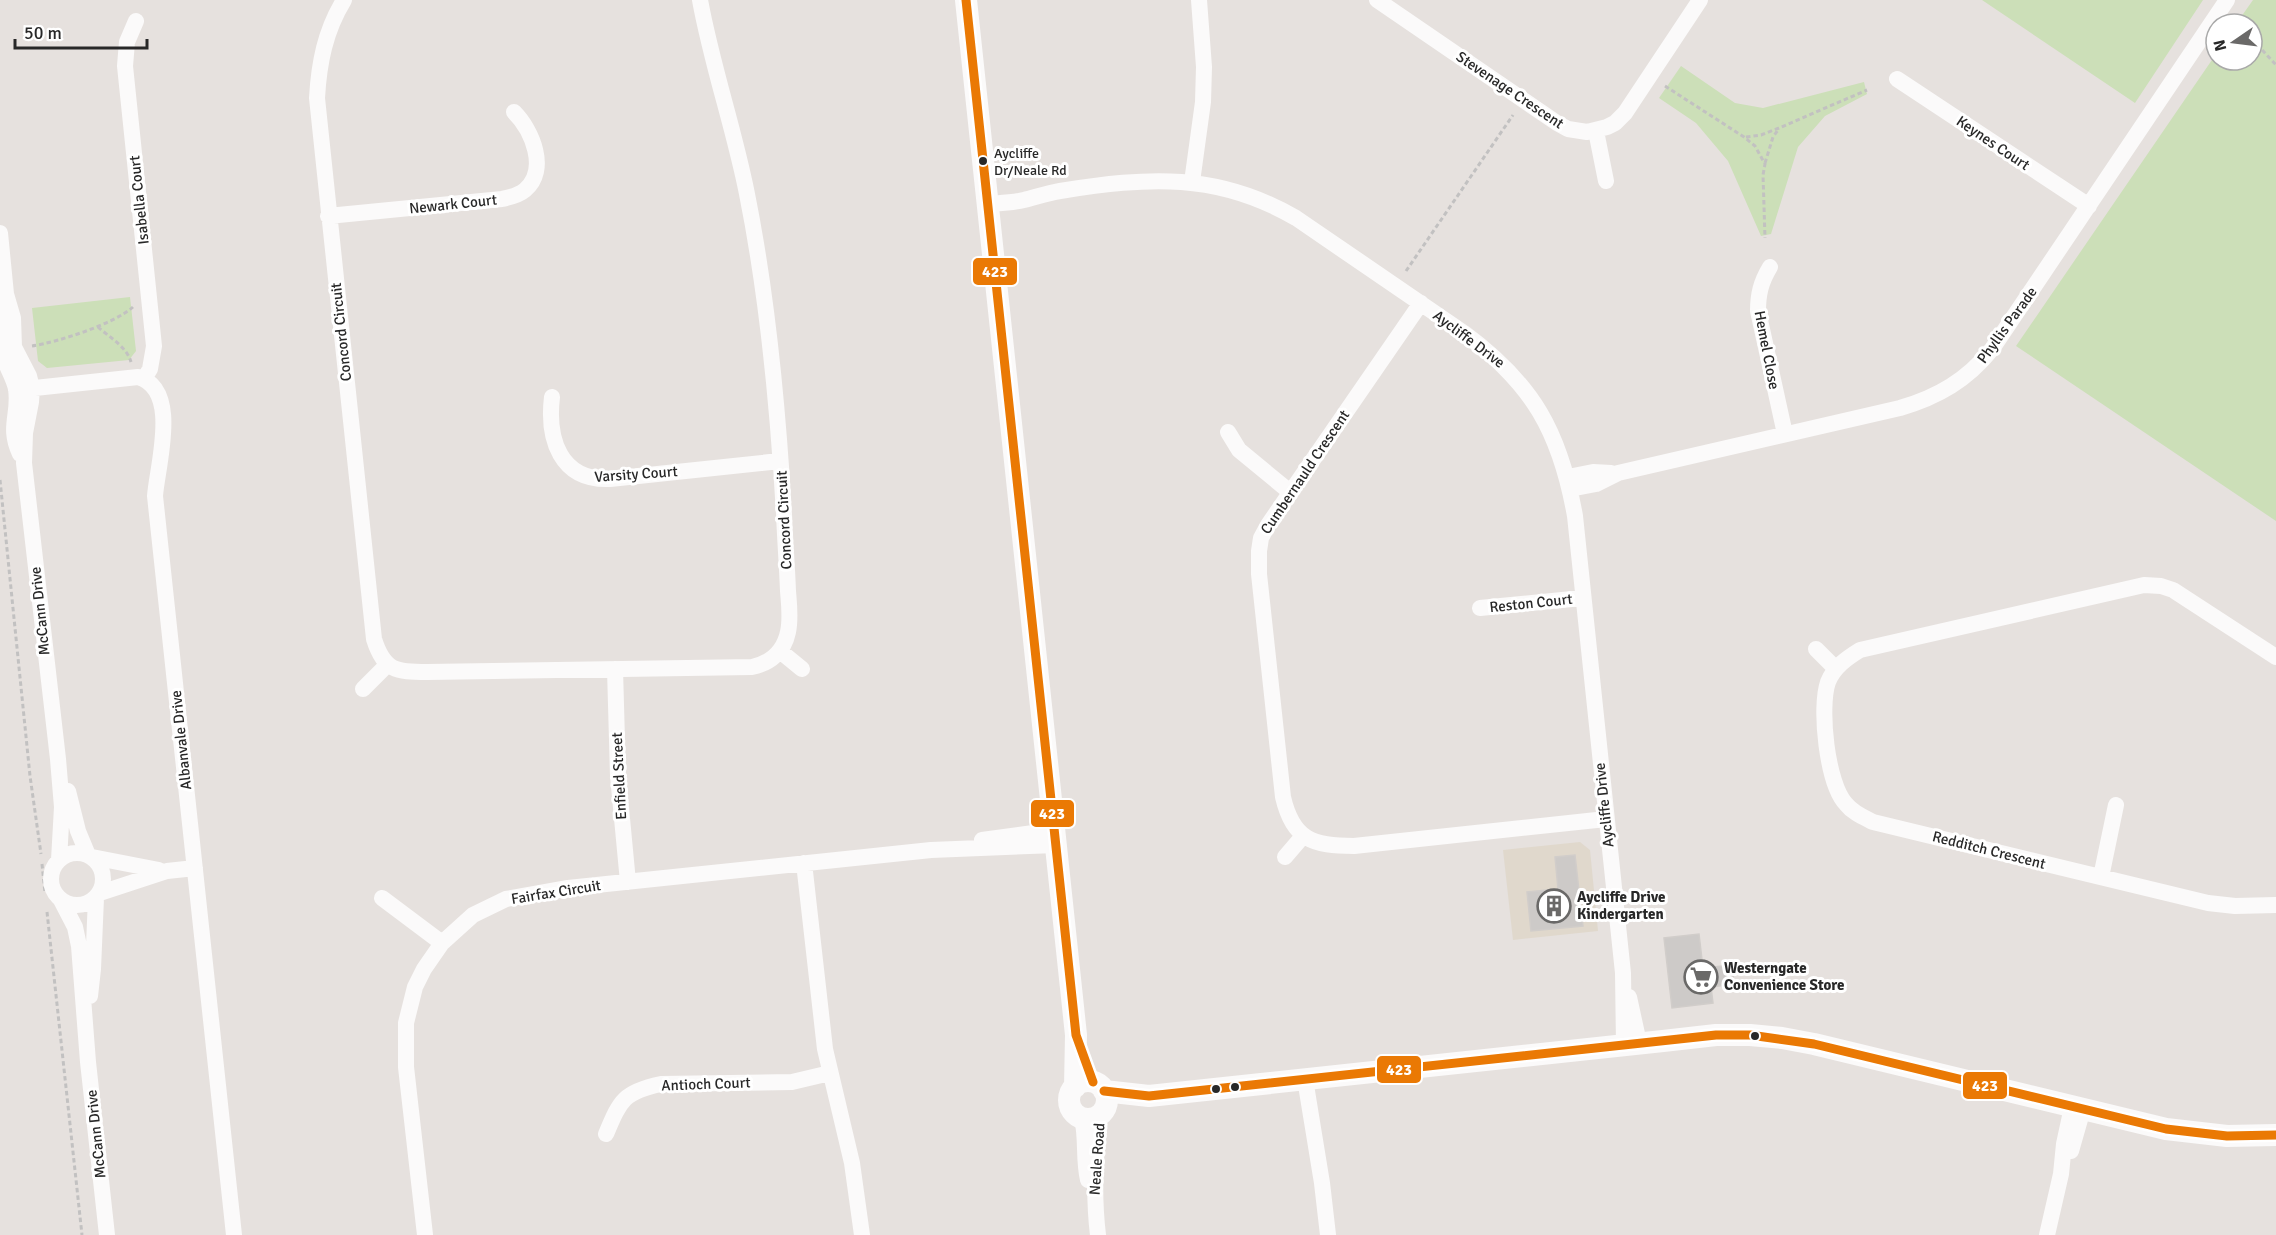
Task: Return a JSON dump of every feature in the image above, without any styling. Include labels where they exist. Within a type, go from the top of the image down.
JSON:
[{"type":"street","name":"Concord Circuit","points":[[344,0],[328,32],[321,56],[318,77],[319,123],[374,639],[379,655],[387,665]]},
{"type":"street","name":"Concord Circuit","points":[[700,0],[711,57],[738,149],[754,231],[780,462],[790,621],[780,651]]},
{"type":"street","name":"Neale Road","points":[[966,0],[1076,1035],[1093,1101],[1085,1135],[1084,1159],[1098,1235]]},
{"type":"street","points":[[1192,182],[1203,102],[1204,67],[1199,0]]},
{"type":"street","name":"Stevenage Crescent","points":[[1377,0],[1557,123],[1577,132],[1596,131]]},
{"type":"street","points":[[1606,181],[1596,131],[1615,123],[1624,113],[1700,0]]},
{"type":"street","name":"Phyllis Parade","points":[[1569,483],[1596,484],[1618,473],[1923,401],[1965,378],[1979,366],[1992,349],[2228,0]]},
{"type":"street","name":"Isabella Court","points":[[136,21],[127,42],[125,66],[154,346],[150,369],[139,378]]},
{"type":"street","name":"Keynes Court","points":[[1897,79],[2089,207]]},
{"type":"street","name":"Newark Court","points":[[328,216],[516,196],[526,190],[533,180],[536,158],[529,131],[514,112]]},
{"type":"street","name":"Aycliffe Drive","points":[[987,198],[1023,190],[1058,191],[1158,181],[1192,182],[1248,194],[1273,204],[1322,234],[1489,351],[1524,387],[1557,443],[1569,483],[1575,516],[1631,1044]]},
{"type":"street","name":"McCann Drive","points":[[0,233],[6,294],[13,318],[14,347],[29,376],[13,430],[15,444],[24,463],[58,759],[62,807],[59,860]]},
{"type":"street","name":"Hemel Close","points":[[1770,267],[1761,283],[1758,311],[1785,434]]},
{"type":"street","name":"McCann Drive","points":[[6,294],[2,348],[24,389]]},
{"type":"street","name":"Cumbernauld Crescent","points":[[1303,836],[1295,828],[1283,797],[1258,561],[1261,538],[1420,303]]},
{"type":"street","points":[[24,389],[139,378]]},
{"type":"street","name":"Albanvale Drive","points":[[139,378],[151,383],[159,396],[162,421],[163,445],[156,476],[155,496],[234,1235]]},
{"type":"street","name":"Varsity Court","points":[[552,396],[551,420],[556,444],[570,468],[582,476],[609,479],[780,462]]},
{"type":"street","points":[[1228,432],[1239,450],[1290,492]]},
{"type":"street","points":[[1816,649],[1836,669],[1846,658],[1860,650],[2144,585],[2161,586],[2173,590],[2276,657]]},
{"type":"street","name":"Reston Court","points":[[1480,608],[1582,598]]},
{"type":"street","points":[[363,689],[387,665],[406,672],[752,667],[764,664],[780,651],[802,669]]},
{"type":"street","name":"Enfield Street","points":[[615,669],[618,776],[628,882]]},
{"type":"street","name":"Redditch Crescent","points":[[1836,669],[1828,681],[1824,705],[1830,774],[1845,804],[1858,815],[1873,822],[2208,903],[2235,906],[2276,904]]},
{"type":"street","name":"McCann Drive","points":[[58,759],[78,831],[90,856]]},
{"type":"street","points":[[2101,878],[2116,805]]},
{"type":"street","points":[[1284,857],[1303,836],[1327,845],[1354,846],[1606,819]]},
{"type":"street","name":"Fairfax Circuit","points":[[425,1235],[406,1067],[406,1023],[416,987],[424,969],[442,943],[474,915],[506,899],[551,890],[931,850],[998,837],[1055,838]]},
{"type":"street","points":[[167,871],[73,853],[59,860],[54,868],[52,885],[61,900],[75,906],[90,903],[98,896],[167,871],[195,868]]},
{"type":"street","points":[[90,856],[102,870],[103,886],[98,896]]},
{"type":"street","points":[[804,863],[822,1026],[830,1073],[852,1163],[862,1235]]},
{"type":"street","name":"McCann Drive","points":[[86,1033],[98,896]]},
{"type":"street","points":[[382,898],[442,943]]},
{"type":"street","name":"McCann Drive","points":[[61,900],[75,927],[79,946],[107,1235]]},
{"type":"street","points":[[1093,1101],[1716,1035],[1750,1035],[1814,1044],[2132,1122],[2195,1134],[2276,1136]]},
{"type":"street","name":"Antioch Court","points":[[606,1134],[616,1110],[624,1100],[632,1092],[644,1088],[661,1084],[792,1082],[830,1073]]},
{"type":"street","points":[[1311,1079],[1328,1235]]},
{"type":"street","points":[[2047,1235],[2061,1174],[2064,1144],[2078,1108]]},
{"type":"path","points":[[2264,52],[2276,65]]},
{"type":"path","points":[[1665,86],[1744,137],[1755,146],[1765,164]]},
{"type":"path","points":[[1744,137],[1761,135],[1867,90]]},
{"type":"path","points":[[1406,271],[1513,115]]},
{"type":"path","points":[[1765,238],[1763,175],[1773,137],[1779,128]]},
{"type":"path","points":[[14,347],[50,343],[98,327],[134,308],[132,296]]},
{"type":"path","points":[[98,327],[130,357],[139,378]]},
{"type":"shaded area","points":[[1580,842],[1590,850],[1598,931],[1513,940],[1503,850]]},
{"type":"green space","points":[[1982,0],[2203,0],[2135,103]]},
{"type":"green space","points":[[2253,0],[2276,0],[2276,521],[2016,346],[2204,72],[2264,72],[2264,12],[2244,12]]},
{"type":"green space","points":[[1681,66],[1735,103],[1763,108],[1864,82],[1867,94],[1825,116],[1798,147],[1771,234],[1761,236],[1728,161],[1696,123],[1659,98]]},
{"type":"green space","points":[[130,297],[136,351],[129,360],[47,368],[38,361],[32,308]]},
{"type":"building","name":"Aycliffe Drive Kindergarten","points":[[1575,855],[1583,926],[1531,931],[1527,892],[1558,889],[1555,857]]},
{"type":"building","name":"Westerngate Convenience Store","points":[[1699,934],[1703,968],[1732,965],[1734,984],[1711,987],[1713,1003],[1672,1008],[1664,938]]},
{"type":"transit line","name":"423","points":[[966,0],[1076,1035],[1093,1082]]},
{"type":"transit line","name":"423","points":[[1104,1091],[1149,1096],[1716,1035],[1750,1035],[1814,1044],[2166,1129],[2227,1136],[2276,1135]]},
{"type":"place","name":"Aycliffe Dr/Neale Rd","points":[[983,161]]},
{"type":"place","name":"Aycliffe Drive Kindergarten","points":[[1554,906]]},
{"type":"place","name":"Westerngate Convenience Store","points":[[1701,977]]}]
